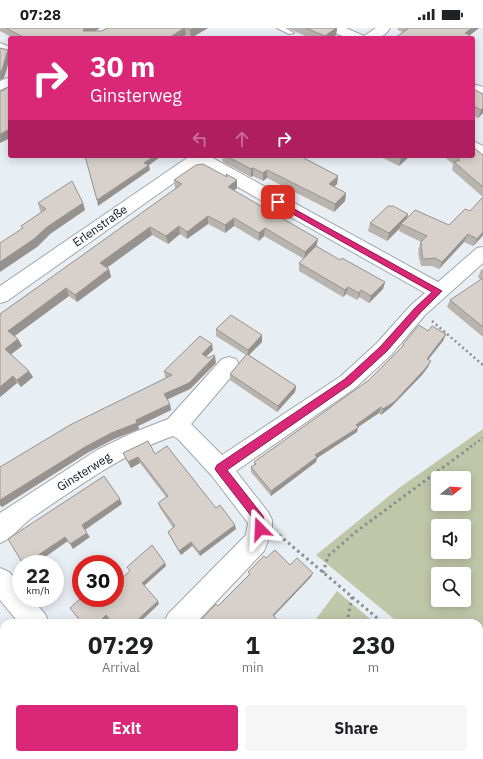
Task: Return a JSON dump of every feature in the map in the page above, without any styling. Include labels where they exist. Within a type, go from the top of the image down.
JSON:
[{"type":"street","points":[[335,28],[354,36]]},
{"type":"street","points":[[373,36],[384,28]]},
{"type":"street","points":[[475,148],[483,154]]},
{"type":"street","name":"Erlenstraße","points":[[0,296],[196,158]]},
{"type":"street","points":[[199,158],[438,291]]},
{"type":"street","points":[[220,469],[348,382],[384,349],[418,310],[438,291],[483,254]]},
{"type":"street","points":[[181,619],[255,543],[260,529],[260,520],[220,469],[186,432],[175,426],[229,365]]},
{"type":"street","name":"Ginsterweg","points":[[0,531],[12,518],[78,474],[155,432],[175,426]]},
{"type":"street","points":[[0,581],[33,619]]},
{"type":"lane","points":[[280,28],[291,33]]},
{"type":"path","points":[[418,310],[483,365]]},
{"type":"path","points":[[323,573],[328,556],[357,531],[483,438]]},
{"type":"path","points":[[260,520],[378,619]]},
{"type":"path","points":[[348,619],[352,597]]},
{"type":"green space","points":[[483,429],[483,619],[394,619],[316,555],[399,488]]},
{"type":"green space","points":[[337,591],[370,619],[316,619]]},
{"type":"building","points":[[6,28],[85,28],[83,31],[102,31],[107,28],[184,28],[172,36],[21,36]]},
{"type":"building","points":[[306,28],[336,28],[325,36]]},
{"type":"building","points":[[409,28],[472,28],[465,33],[470,35],[469,36],[398,36]]},
{"type":"building","points":[[0,48],[8,50],[0,72]]},
{"type":"building","points":[[8,87],[8,130],[0,134],[0,92]]},
{"type":"building","points":[[475,90],[483,94],[483,108],[481,110],[475,107]]},
{"type":"building","points":[[475,149],[483,155],[483,187],[454,162],[460,160],[458,158],[475,158]]},
{"type":"building","points":[[86,158],[151,158],[144,163],[149,165],[97,200]]},
{"type":"building","points":[[230,158],[304,158],[338,176],[329,184],[346,193],[335,204],[267,170],[263,173],[253,168],[251,169]]},
{"type":"building","points":[[203,164],[227,177],[226,174],[237,180],[228,187],[318,239],[305,252],[265,228],[259,233],[234,218],[225,225],[208,216],[187,232],[179,226],[166,236],[150,227],[100,263],[109,269],[75,295],[66,288],[8,331],[18,339],[5,349],[29,371],[17,380],[13,376],[0,387],[0,314],[182,184],[174,180],[196,165]]},
{"type":"building","points":[[72,181],[83,203],[47,227],[34,239],[0,262],[0,243],[23,228],[21,226],[46,209],[38,203]]},
{"type":"building","points":[[483,197],[483,232],[477,239],[468,234],[442,262],[435,258],[423,259],[422,244],[420,243],[427,236],[401,224],[415,210],[449,225],[465,209],[470,211]]},
{"type":"building","points":[[388,206],[393,206],[408,214],[389,233],[370,223]]},
{"type":"building","points":[[316,246],[340,260],[342,258],[385,282],[371,296],[361,290],[359,293],[348,287],[345,290],[299,263]]},
{"type":"building","points":[[483,278],[483,327],[450,300]]},
{"type":"building","points":[[231,315],[262,335],[248,350],[216,329]]},
{"type":"building","points":[[419,325],[428,331],[432,326],[446,334],[427,359],[431,361],[425,369],[394,402],[383,409],[381,407],[356,425],[359,427],[315,455],[317,457],[271,491],[251,467],[256,464],[254,462],[369,380],[404,345],[403,344]]},
{"type":"building","points":[[200,336],[212,344],[202,354],[208,358],[214,355],[215,356],[189,383],[164,394],[170,404],[136,420],[137,423],[111,433],[85,447],[0,500],[0,467],[70,425],[172,375],[164,371]]},
{"type":"building","points":[[247,354],[296,386],[278,406],[230,374]]},
{"type":"building","points":[[148,441],[155,454],[167,446],[216,508],[220,505],[235,525],[199,552],[191,542],[179,551],[168,532],[175,526],[158,503],[168,496],[138,457],[128,462],[123,453]]},
{"type":"building","points":[[104,476],[120,499],[82,525],[87,533],[70,544],[65,537],[38,555],[18,555],[8,539]]},
{"type":"building","points":[[152,545],[165,563],[142,583],[158,601],[138,619],[110,619],[106,615],[102,619],[79,619],[70,608],[72,606],[124,607],[124,576],[130,571],[127,567]]},
{"type":"building","points":[[275,550],[290,565],[297,558],[313,573],[273,615],[276,619],[202,619],[216,604],[218,606],[250,574],[248,572],[264,556],[266,558]]},
{"type":"route","points":[[260,529],[260,520],[220,469],[348,382],[384,349],[418,310],[438,291],[278,202]]}]
